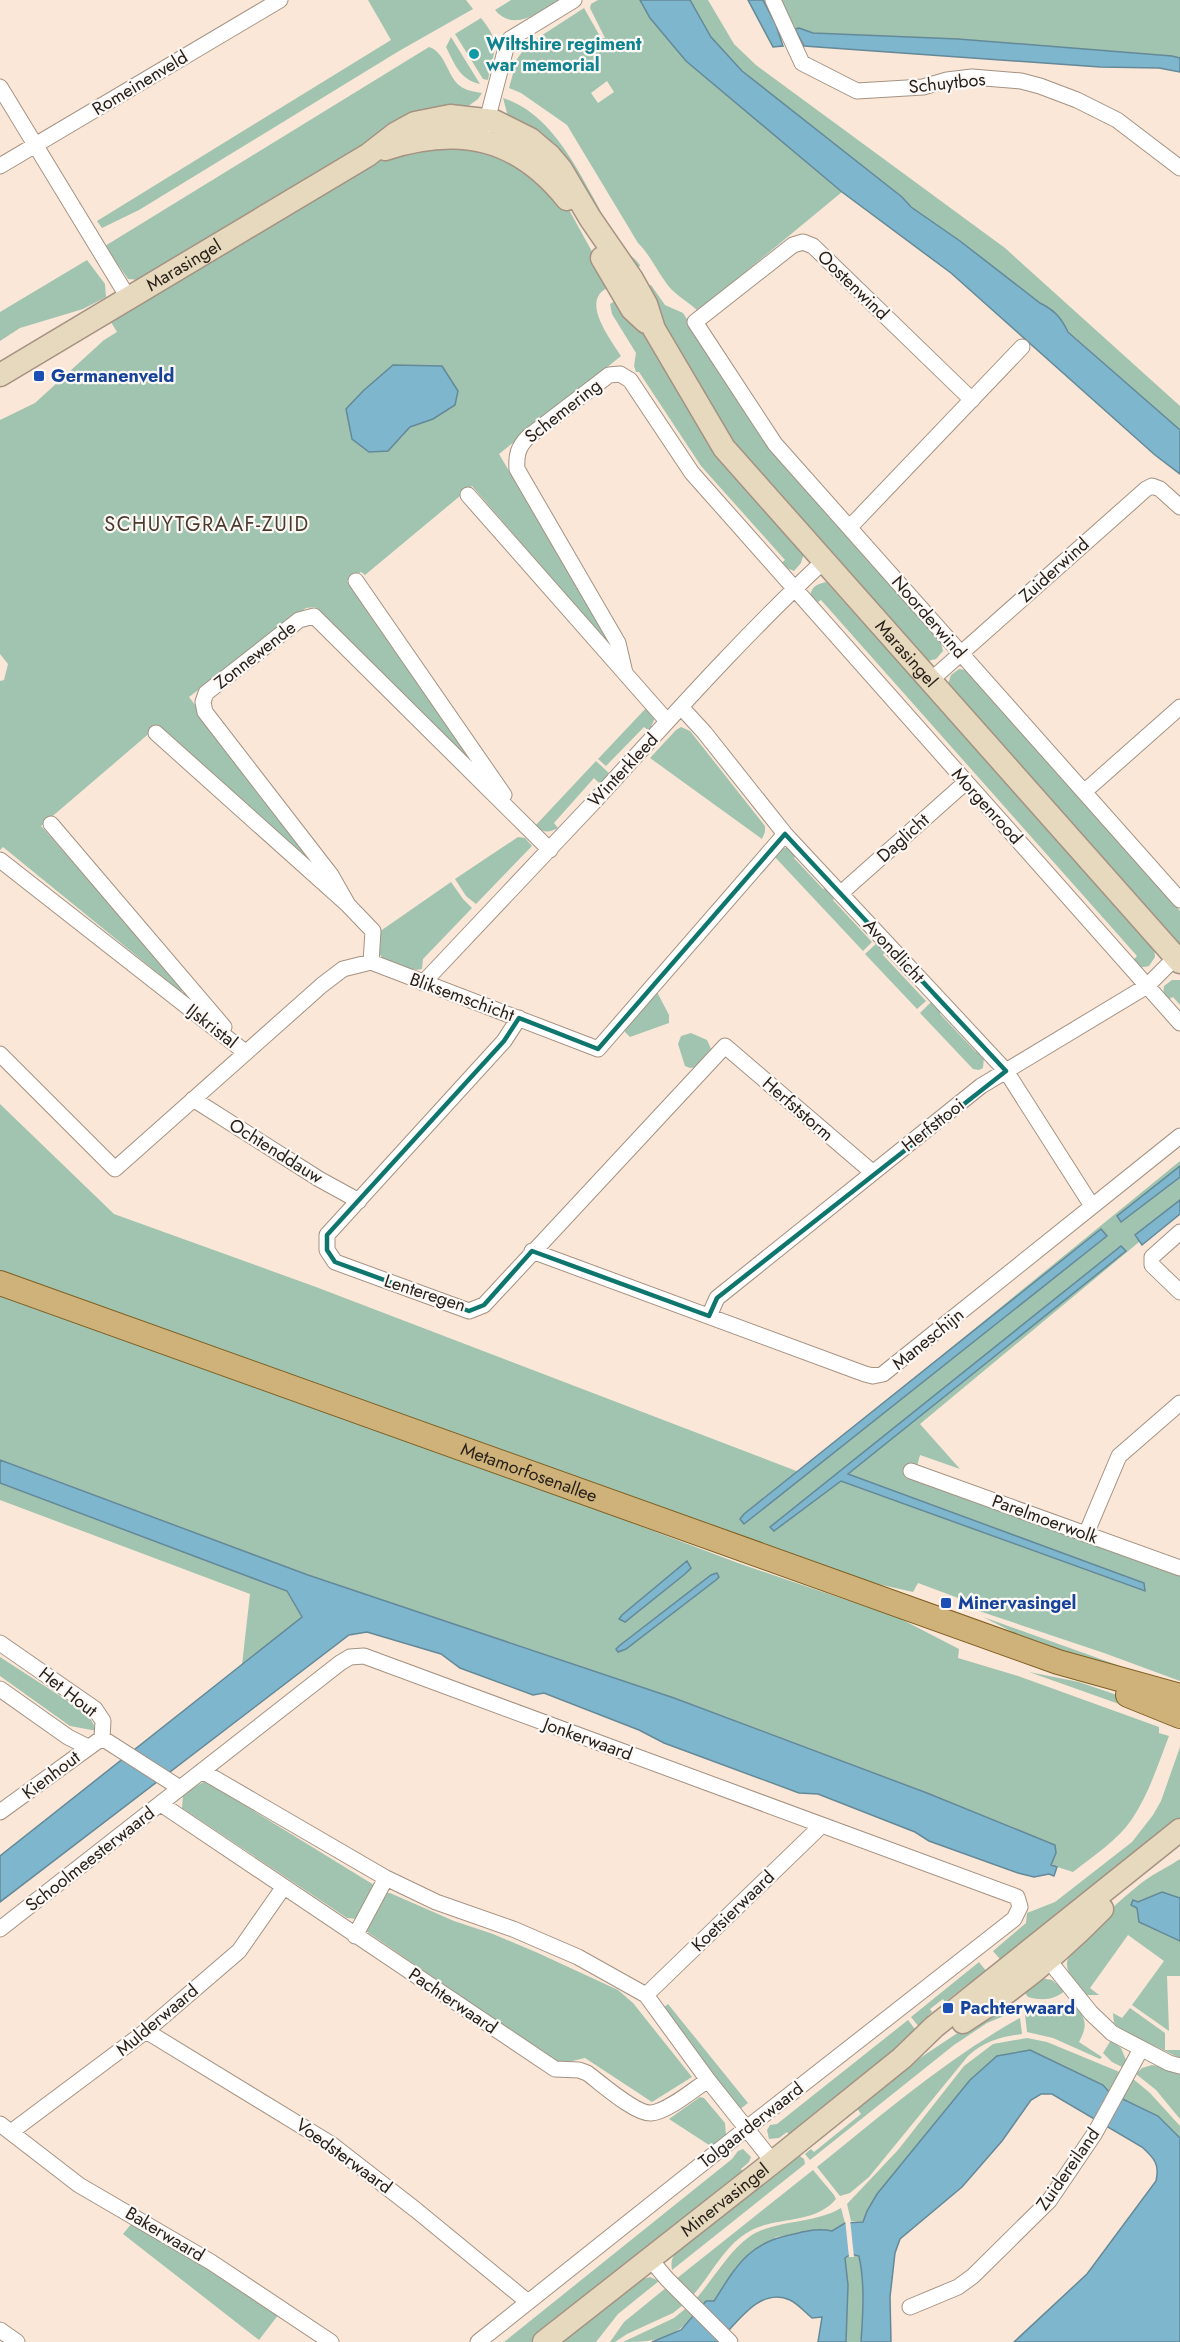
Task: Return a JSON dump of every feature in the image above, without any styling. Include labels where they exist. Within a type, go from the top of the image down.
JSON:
[{"type":"main road","name":"Metamorfosenallee","points":[[0,1283],[1058,1662],[1180,1696]]},
{"type":"main road","name":"Metamorfosenallee","points":[[1058,1662],[1180,1716]]},
{"type":"street","points":[[482,141],[510,39],[574,0]]},
{"type":"street","name":"Schuytbos","points":[[773,0],[802,63],[857,91],[923,87],[946,80],[972,77],[1031,83],[1077,100],[1117,120],[1180,168]]},
{"type":"street","name":"Romeinenveld","points":[[0,166],[270,2]]},
{"type":"street","points":[[0,87],[129,299]]},
{"type":"street","name":"Marasingel","points":[[0,375],[368,154],[395,134],[415,123],[450,116],[494,121],[530,139],[561,169],[590,218],[632,279],[646,304],[654,329],[724,447],[1178,960]]},
{"type":"street","name":"Marasingel","points":[[368,154],[430,138],[462,137],[482,141],[530,161],[551,180],[588,231],[632,309],[654,329]]},
{"type":"street","name":"Oostenwind","points":[[695,321],[793,245],[803,242],[813,246],[972,400]]},
{"type":"street","name":"Noorderwind","points":[[695,321],[775,444],[1180,900]]},
{"type":"street","points":[[850,527],[1022,348]]},
{"type":"street","name":"Schemering","points":[[625,673],[618,643],[517,469],[516,458],[519,446],[528,436],[609,375],[620,374],[630,380],[692,473],[794,588]]},
{"type":"street","name":"Zuiderwind","points":[[932,680],[1146,489],[1152,486],[1160,489],[1180,507]]},
{"type":"street","name":"Schemering","points":[[468,495],[667,721]]},
{"type":"street","name":"Winterkleed","points":[[423,983],[550,850],[667,721],[794,588],[825,560]]},
{"type":"street","name":"Zonnewende","points":[[356,581],[518,818]]},
{"type":"street","name":"Morgenrood","points":[[794,588],[1180,1023]]},
{"type":"street","name":"Zonnewende","points":[[348,905],[331,875],[205,712],[203,702],[206,693],[299,620],[314,616],[550,850]]},
{"type":"street","name":"Avondlicht","points":[[681,707],[704,732],[785,834],[1006,1071],[1092,1206]]},
{"type":"street","points":[[1084,792],[1180,707]]},
{"type":"street","name":"Zonnewende","points":[[156,733],[348,905],[373,931],[371,962]]},
{"type":"street","name":"Daglicht","points":[[841,893],[966,782]]},
{"type":"street","name":"IJskristal","points":[[51,824],[245,1052]]},
{"type":"street","name":"Bliksemschicht","points":[[371,962],[598,1049],[785,834]]},
{"type":"street","name":"IJskristal","points":[[0,860],[245,1052]]},
{"type":"street","name":"Herfsttooi","points":[[709,1316],[717,1298],[981,1086],[1147,986],[1178,960]]},
{"type":"street","points":[[0,1054],[115,1169],[322,985],[343,969],[371,962]]},
{"type":"street","name":"Lenteregen","points":[[519,1018],[504,1041],[327,1235],[327,1250],[335,1262],[469,1311],[484,1305],[725,1046]]},
{"type":"street","name":"Herfststorm","points":[[725,1046],[872,1173]]},
{"type":"street","name":"Ochtenddauw","points":[[193,1099],[319,1179],[359,1201]]},
{"type":"street","name":"Maneschijn","points":[[532,1251],[873,1376],[883,1374],[1180,1136]]},
{"type":"street","points":[[1180,1232],[1152,1257],[1152,1265],[1180,1292]]},
{"type":"street","points":[[1086,1534],[1119,1456],[1180,1403]]},
{"type":"street","name":"Parelmoerwolk","points":[[910,1471],[1180,1568]]},
{"type":"street","name":"Het Hout","points":[[0,1643],[95,1709],[103,1720],[102,1738],[173,1784]]},
{"type":"street","name":"Jonkerwaard","points":[[173,1784],[202,1771],[340,1663],[350,1657],[363,1656],[821,1826],[1008,1892],[1017,1897],[1020,1907]]},
{"type":"street","name":"Het Hout","points":[[0,1689],[68,1737],[88,1747]]},
{"type":"street","name":"Kienhout","points":[[0,1812],[102,1738]]},
{"type":"street","points":[[202,1771],[386,1878],[429,1898],[513,1929],[578,1957],[646,1995],[708,2080],[773,2162]]},
{"type":"street","name":"Schoolmeesterwaard","points":[[0,1929],[161,1804],[173,1784]]},
{"type":"street","name":"Pachterwaard","points":[[161,1804],[282,1888],[448,1995],[545,2064],[555,2069],[579,2070],[587,2073],[637,2109],[649,2114],[663,2110],[708,2080]]},
{"type":"street","name":"Koetsierwaard","points":[[646,1995],[821,1826]]},
{"type":"street","name":"Minervasingel","points":[[1043,1953],[1180,1830]]},
{"type":"street","name":"Minervasingel","points":[[544,2342],[902,2058],[934,2027],[1043,1953],[1118,1892],[1180,1851]]},
{"type":"street","points":[[355,1936],[386,1878]]},
{"type":"street","name":"Mulderwaard","points":[[6,2128],[146,2031],[239,1951],[282,1888]]},
{"type":"street","name":"Tolgaarderwaard","points":[[478,2342],[1014,1919],[1020,1907]]},
{"type":"street","points":[[1043,1953],[1095,2018],[1112,2033],[1169,2063],[1180,2066]]},
{"type":"street","name":"Voedsterwaard","points":[[146,2031],[328,2141],[528,2302]]},
{"type":"street","name":"Zuidereiland","points":[[910,2307],[958,2287],[987,2264],[1049,2201],[1095,2133],[1141,2049]]},
{"type":"street","name":"Bakerwaard","points":[[6,2128],[79,2185],[211,2262],[332,2342]]},
{"type":"street","points":[[650,2259],[729,2341]]},
{"type":"street","points":[[0,2330],[17,2342]]},
{"type":"highlighted area","points":[[785,834],[1006,1071],[717,1298],[709,1316],[532,1251],[484,1305],[469,1311],[335,1262],[327,1250],[327,1235],[504,1041],[519,1018],[598,1049]]},
{"type":"green space","points":[[368,0],[466,0],[473,9],[399,51],[139,210],[102,228],[97,221],[391,40]]},
{"type":"green space","points":[[511,0],[559,0],[535,15],[510,20],[502,17],[495,10]]},
{"type":"green space","points":[[598,0],[640,0],[650,18],[686,61],[842,192],[698,311],[672,290],[663,279],[638,243],[567,125],[521,93],[509,88],[517,59],[527,45],[584,8],[601,38],[605,38],[590,8],[591,4]],"holes":[[[607,81],[614,92],[598,103],[591,93]]]},
{"type":"green space","points":[[690,0],[708,0],[734,44],[756,65],[1005,248],[1180,406],[1180,430],[1068,331],[1053,311],[911,207],[902,197],[742,71],[711,37]]},
{"type":"green space","points":[[763,0],[1180,0],[1180,58],[958,39],[813,33],[799,28],[787,31],[776,25]]},
{"type":"green space","points":[[481,18],[492,35],[495,48],[488,80],[483,79],[455,34]]},
{"type":"green space","points":[[451,37],[480,84],[467,79],[455,65],[446,47]]},
{"type":"green space","points":[[429,47],[440,55],[458,84],[465,89],[482,93],[478,99],[464,109],[403,120],[139,280],[128,279],[105,246]]},
{"type":"green space","points":[[503,98],[524,108],[542,122],[558,140],[621,245],[640,265],[638,270],[508,117]]},
{"type":"green space","points":[[458,143],[509,157],[568,208],[611,286],[599,295],[596,302],[597,309],[603,327],[621,356],[499,454],[608,637],[606,641],[472,486],[365,575],[361,572],[347,581],[477,770],[315,607],[306,608],[189,697],[321,869],[324,877],[159,725],[41,826],[184,988],[181,992],[3,847],[0,850],[0,681],[4,680],[8,664],[0,654],[0,420],[35,403],[104,340],[117,332],[111,322],[377,161],[424,145]],"holes":[[[442,366],[433,419],[410,427],[400,439]]]},
{"type":"green space","points":[[87,260],[105,284],[106,297],[83,309],[20,328],[0,341],[0,312]]},
{"type":"green space","points":[[651,285],[665,305],[683,313],[769,448],[941,643],[943,651],[936,659],[928,661],[921,657],[739,452],[661,325],[649,286]]},
{"type":"green space","points":[[618,299],[804,553],[801,563],[794,571],[779,565],[785,560],[701,466],[639,372],[636,372],[634,366],[636,353],[612,314],[610,304]]},
{"type":"green space","points":[[826,582],[1154,946],[1155,957],[1149,966],[1140,967],[1132,961],[1137,956],[821,600],[815,604],[810,596],[812,590]]},
{"type":"green space","points":[[959,669],[967,670],[1180,911],[1180,948],[948,684],[951,675]]},
{"type":"green space","points":[[648,706],[655,718],[649,731],[644,727],[606,766],[598,759]]},
{"type":"green space","points":[[681,727],[690,731],[765,826],[762,839],[650,758]]},
{"type":"green space","points":[[596,761],[611,775],[600,784],[594,778],[554,823],[558,828],[546,832],[535,826]]},
{"type":"green space","points":[[518,837],[525,838],[532,846],[476,904],[466,896],[455,879]]},
{"type":"green space","points":[[781,848],[790,848],[797,854],[794,858],[823,889],[827,887],[836,896],[833,900],[872,942],[863,951],[773,855]]},
{"type":"green space","points":[[451,882],[472,908],[423,959],[422,969],[391,964],[381,957],[378,950],[379,932]]},
{"type":"green space","points":[[878,942],[886,950],[883,955],[926,1001],[917,1009],[865,954]]},
{"type":"green space","points":[[1172,980],[1180,980],[1180,1005],[1173,997],[1167,1000],[1163,995],[1164,986]]},
{"type":"green space","points":[[657,992],[669,1015],[669,1023],[630,1037],[625,1032],[625,1027]]},
{"type":"green space","points":[[933,1000],[942,1010],[940,1014],[976,1052],[980,1049],[984,1057],[983,1068],[973,1069],[920,1013]]},
{"type":"green space","points":[[691,1033],[707,1040],[711,1049],[696,1067],[690,1068],[685,1066],[678,1044],[681,1036]]},
{"type":"green space","points":[[0,1104],[114,1214],[316,1287],[799,1472],[1180,1161],[1180,1208],[920,1424],[960,1469],[920,1455],[917,1466],[1180,1575],[1180,1681],[976,1610],[977,1605],[918,1583],[913,1592],[851,1578],[727,1530],[680,1517],[0,1273]]},
{"type":"green space","points":[[0,1292],[402,1436],[738,1563],[899,1618],[959,1649],[958,1658],[1018,1676],[1159,1727],[1159,1733],[1169,1736],[1148,1789],[1138,1809],[1120,1834],[1073,1872],[1051,1865],[1056,1853],[1055,1845],[927,1793],[674,1698],[308,1575],[0,1460]]},
{"type":"green space","points":[[0,1483],[287,1591],[302,1618],[242,1665],[250,1594],[0,1500]]},
{"type":"green space","points":[[983,1617],[1176,1686],[1034,1643]]},
{"type":"green space","points":[[0,1657],[88,1714],[97,1731],[70,1726],[0,1676]]},
{"type":"green space","points":[[1029,1672],[1079,1682],[1114,1694],[1165,1717],[1164,1720]]},
{"type":"green space","points":[[1180,1747],[1180,1825],[1005,1965],[993,1951],[1026,1923],[1027,1913],[1055,1902],[1132,1842],[1161,1801]]},
{"type":"green space","points":[[205,1781],[374,1885],[358,1919],[347,1918],[182,1808],[183,1794]]},
{"type":"green space","points":[[1180,1859],[1180,1898],[1162,1892],[1131,1905],[1137,1908],[1139,1922],[1180,1941],[1180,1976],[1167,1976],[1169,2031],[1132,2005],[1164,1961],[1128,1935],[1090,1988],[1099,1995],[1084,1995],[1070,1976],[1067,1963],[1070,1954],[1078,1944],[1113,1907],[1144,1881]]},
{"type":"green space","points":[[385,1893],[493,1934],[618,1990],[633,2003],[692,2077],[652,2102],[585,2058],[560,2064],[366,1931]]},
{"type":"green space","points":[[979,1962],[991,1977],[974,1989],[968,1984],[945,2002],[943,1999],[930,2009],[932,2012],[928,2016],[930,2018],[919,2027],[911,2017]]},
{"type":"green space","points":[[1041,1978],[1052,1980],[1065,1991],[1048,1999],[1028,1997],[1022,1989]]},
{"type":"green space","points":[[1010,1998],[1011,2013],[987,2023],[954,2045],[810,2160],[805,2154],[811,2149],[814,2152],[861,2114],[856,2107],[908,2066]]},
{"type":"green space","points":[[1067,2003],[1075,2005],[1082,2014],[1085,2027],[1079,2042],[1102,2057],[1100,2059],[1053,2038],[1027,2032],[1025,2014],[1030,2008],[1053,2009]]},
{"type":"green space","points":[[668,2004],[748,2103],[739,2110],[661,2010]]},
{"type":"green space","points":[[1130,2008],[1165,2033],[1165,2050],[1180,2050],[1180,2058],[1121,2030],[1114,2023],[1113,2013],[1122,2018]]},
{"type":"green space","points":[[1020,2018],[1022,2034],[993,2040],[968,2056],[869,2177],[850,2193],[840,2196],[817,2167],[941,2069]]},
{"type":"green space","points":[[908,2020],[918,2033],[791,2137],[787,2132],[779,2138],[769,2139],[767,2130],[770,2125],[777,2124]]},
{"type":"green space","points":[[1027,2038],[1047,2042],[1122,2073],[1110,2093],[1103,2085],[1030,2050],[997,2056],[970,2080],[877,2194],[863,2222],[851,2221],[847,2204],[898,2150],[964,2066],[993,2044]]},
{"type":"green space","points":[[1111,2040],[1121,2048],[1126,2060],[1124,2068],[1112,2062],[1103,2053]]},
{"type":"green space","points":[[1152,2065],[1180,2071],[1180,2119],[1156,2090],[1136,2074],[1142,2068]]},
{"type":"green space","points":[[1132,2078],[1150,2093],[1180,2126],[1180,2138],[1158,2116],[1122,2099]]},
{"type":"green space","points":[[700,2097],[704,2098],[725,2123],[726,2135],[712,2147],[669,2119]]},
{"type":"green space","points":[[743,2149],[751,2157],[741,2169],[744,2173],[532,2342],[504,2342],[732,2159],[738,2151]]},
{"type":"green space","points":[[797,2154],[804,2159],[805,2164],[672,2270],[673,2257],[681,2246]]},
{"type":"green space","points":[[813,2170],[836,2199],[827,2207],[806,2217],[771,2223],[750,2231],[725,2252],[692,2296],[676,2279]]},
{"type":"green space","points":[[841,2208],[845,2223],[832,2231],[820,2229],[776,2237],[736,2267],[714,2301],[701,2306],[695,2300],[728,2258],[749,2237],[770,2227],[818,2217]]},
{"type":"green space","points":[[132,2223],[282,2310],[259,2340],[123,2234]]},
{"type":"green space","points":[[851,2254],[859,2256],[862,2277],[861,2342],[846,2342],[848,2285],[845,2258]]},
{"type":"green space","points":[[650,2277],[659,2281],[618,2314],[596,2342],[560,2342],[636,2281]]},
{"type":"green space","points":[[667,2287],[683,2305],[673,2313],[615,2342],[610,2342],[624,2322]]},
{"type":"green space","points":[[685,2309],[693,2316],[670,2335],[653,2340],[623,2342],[674,2318]]},
{"type":"water","points":[[640,0],[690,0],[711,37],[742,71],[902,197],[911,207],[1053,311],[1068,332],[1180,430],[1180,474],[1155,455],[951,273],[842,192],[686,61],[650,18]]},
{"type":"water","points":[[748,0],[763,0],[776,25],[783,46],[773,47]]},
{"type":"water","points":[[799,28],[813,33],[958,39],[1172,56],[1180,58],[1180,72],[1159,68],[1100,67],[804,46],[795,29]]},
{"type":"water","points":[[393,365],[442,366],[458,391],[455,405],[433,419],[410,427],[388,451],[369,452],[352,439],[346,409]]},
{"type":"water","points":[[1180,1166],[1180,1177],[1121,1222],[1117,1216]]},
{"type":"water","points":[[1180,1200],[1180,1214],[1142,1245],[1135,1235]]},
{"type":"water","points":[[1101,1229],[1107,1236],[744,1524],[740,1519],[744,1514]]},
{"type":"water","points":[[1121,1246],[1126,1251],[848,1474],[1144,1583],[1145,1591],[841,1481],[774,1531],[770,1527]]},
{"type":"water","points":[[0,1460],[308,1575],[674,1698],[927,1793],[1055,1845],[1056,1853],[1051,1865],[1057,1867],[1054,1876],[1049,1874],[1034,1877],[1018,1873],[929,1841],[915,1832],[818,1794],[799,1793],[664,1743],[639,1730],[544,1693],[533,1695],[460,1668],[441,1654],[367,1632],[349,1635],[0,1902],[0,1856],[302,1617],[287,1591],[0,1483]]},
{"type":"water","points":[[687,1561],[691,1568],[685,1574],[625,1622],[619,1619],[622,1615]]},
{"type":"water","points":[[717,1573],[719,1577],[716,1580],[626,1649],[618,1652],[616,1649],[619,1646],[711,1575]]},
{"type":"water","points":[[1162,1892],[1180,1898],[1180,1941],[1139,1922],[1137,1908],[1131,1905],[1133,1900],[1138,1902]]},
{"type":"water","points":[[1030,2050],[1103,2085],[1110,2093],[1158,2116],[1180,2138],[1180,2342],[1014,2342],[1087,2274],[1156,2181],[1157,2175],[1155,2162],[1142,2147],[1052,2094],[1041,2094],[1031,2100],[1002,2141],[962,2187],[900,2239],[895,2253],[890,2297],[891,2342],[861,2342],[862,2277],[859,2256],[851,2254],[845,2258],[848,2285],[846,2342],[818,2342],[822,2317],[812,2318],[790,2300],[779,2297],[759,2302],[741,2317],[718,2342],[652,2342],[681,2330],[706,2301],[714,2301],[730,2276],[755,2249],[779,2238],[803,2232],[832,2231],[845,2223],[863,2222],[877,2194],[970,2080],[997,2056]]},
{"type":"pier","points":[[845,2219],[850,2219],[854,2257],[849,2257]]},
{"type":"place","name":"Wiltshire regiment war memorial","points":[[474,54]]},
{"type":"place","name":"Germanenveld","points":[[39,376]]},
{"type":"place","name":"Minervasingel","points":[[946,1603]]},
{"type":"place","name":"Pachterwaard","points":[[948,2008]]},
{"type":"district","name":"SCHUYTGRAAF-ZUID","points":[[207,524]]}]
